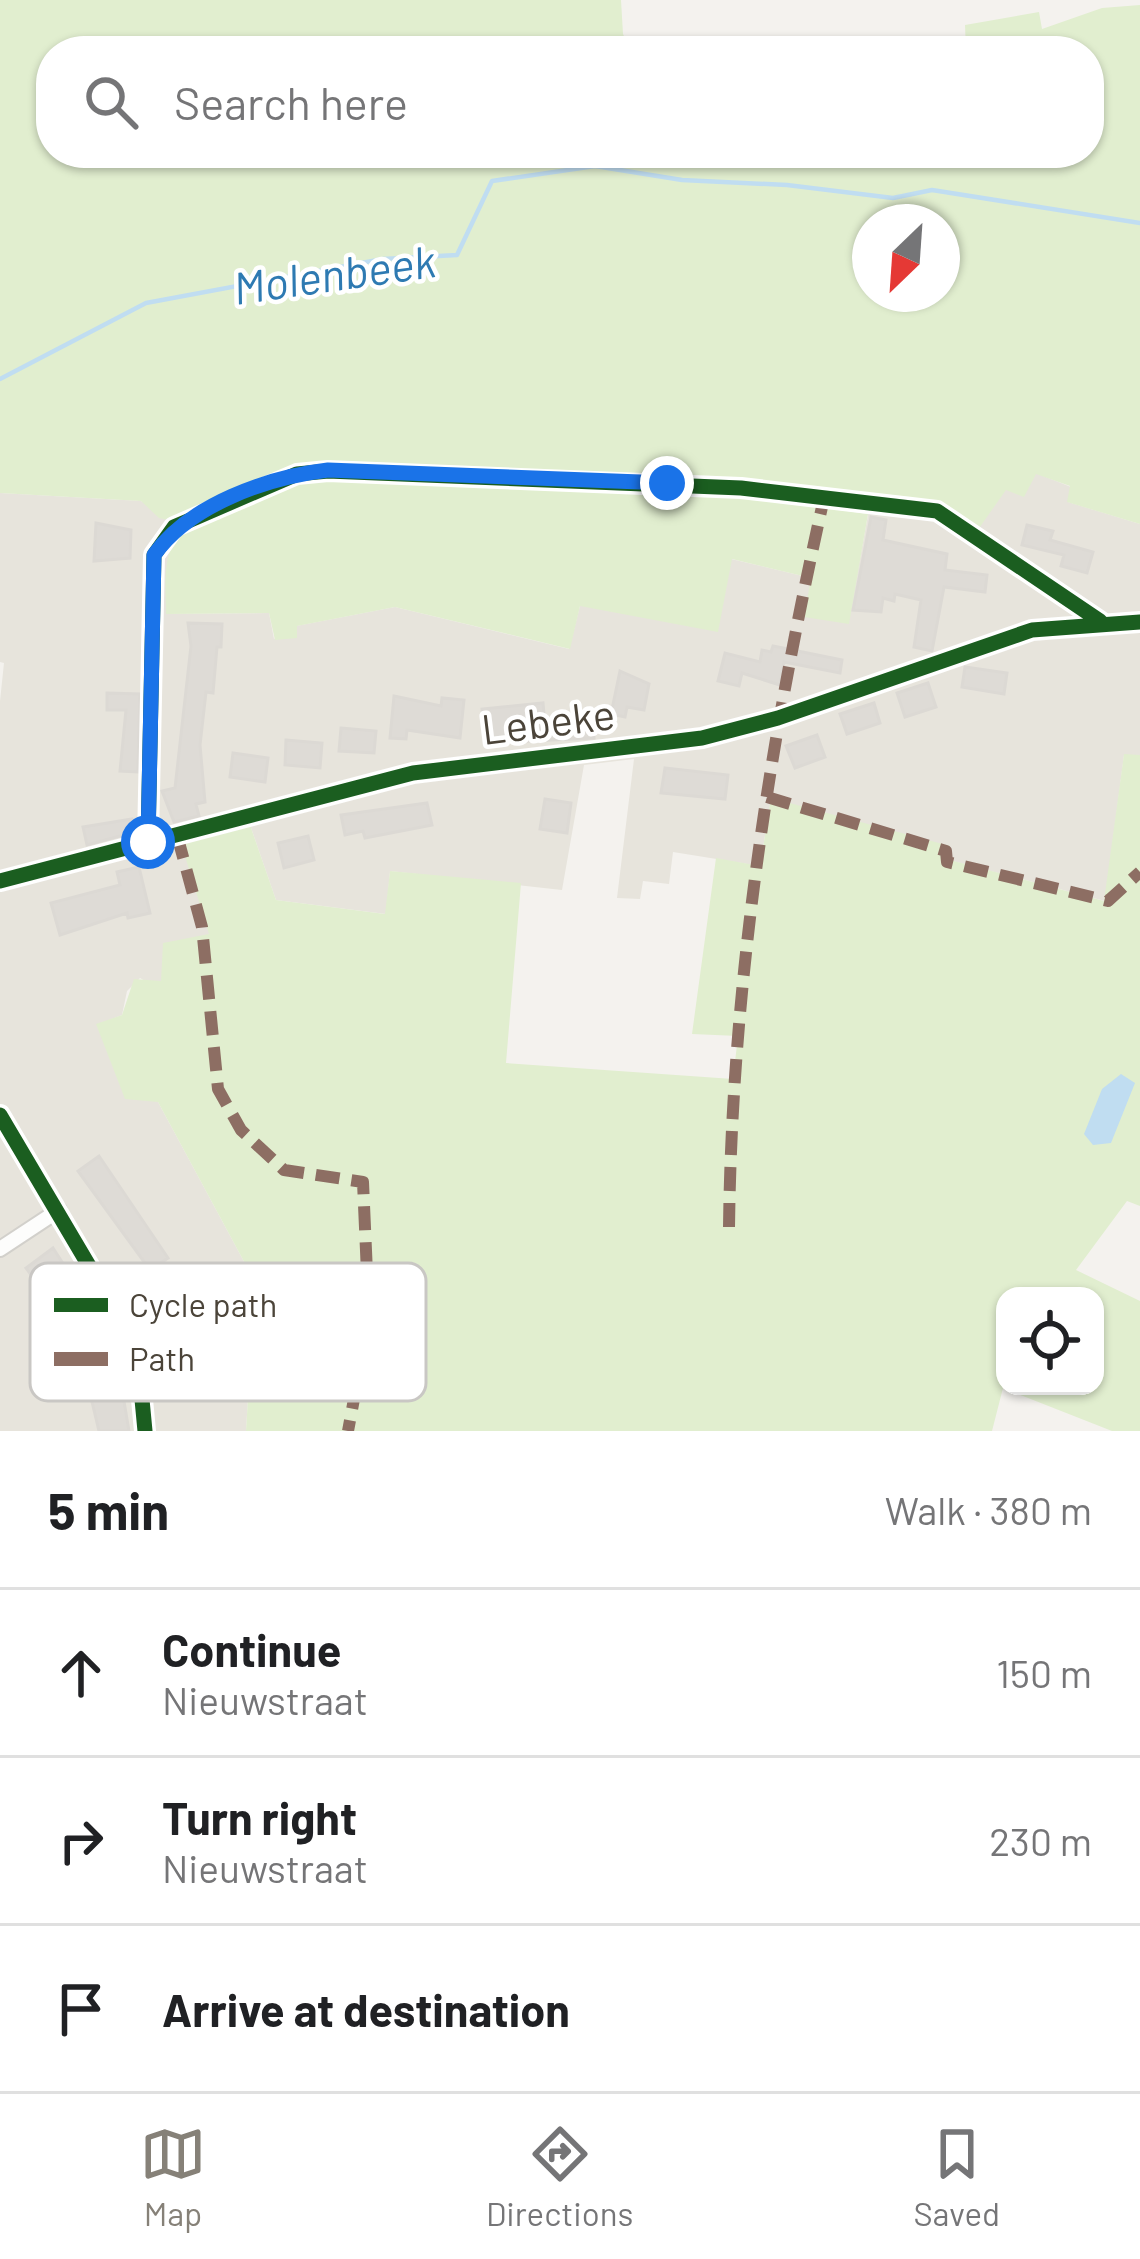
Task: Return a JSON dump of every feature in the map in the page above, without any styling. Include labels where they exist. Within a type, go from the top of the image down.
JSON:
[{"type":"street","points":[[148,842],[154,555],[174,527],[297,474],[328,470],[667,483],[937,512],[1100,621]]},
{"type":"street","name":"Lebeke","points":[[0,881],[413,773],[702,737],[778,718],[1032,631],[1100,621],[1140,622]]},
{"type":"street","points":[[0,1114],[89,1263]]},
{"type":"street","points":[[0,1249],[59,1210]]},
{"type":"street","points":[[142,1401],[145,1431]]},
{"type":"shaded area","points":[[1036,473],[1071,487],[1068,502],[1140,524],[1140,755],[1124,755],[1105,901],[949,860],[771,799],[760,866],[673,852],[669,884],[643,881],[640,899],[617,898],[634,759],[584,765],[562,890],[390,871],[386,914],[276,900],[250,825],[209,934],[161,982],[152,985],[140,978],[127,991],[122,1015],[97,1025],[158,1102],[245,1263],[30,1263],[30,1401],[248,1401],[246,1431],[0,1431],[0,701],[4,663],[0,662],[0,493],[141,501],[174,521],[183,529],[167,614],[269,613],[274,639],[296,626],[395,607],[569,649],[580,606],[731,559],[811,578],[848,623],[871,499],[1006,490]]},
{"type":"green space","points":[[0,0],[621,0],[624,36],[36,36],[36,168],[1104,168],[1104,36],[965,36],[965,25],[1039,12],[1042,29],[1102,8],[1140,5],[1140,524],[1067,502],[1070,486],[1036,474],[1024,497],[1006,490],[977,531],[941,507],[846,497],[289,471],[174,521],[159,518],[141,501],[0,493]]},
{"type":"green space","points":[[321,478],[688,489],[868,514],[849,624],[804,617],[811,578],[732,559],[718,632],[580,606],[570,649],[395,607],[297,626],[297,638],[275,640],[269,613],[166,614],[167,564],[180,536],[238,502]]},
{"type":"green space","points":[[1124,754],[1140,755],[1140,1206],[1127,1201],[1076,1270],[1140,1301],[1140,1431],[1112,1431],[1021,1395],[1104,1395],[1104,1287],[996,1287],[996,1395],[1001,1395],[992,1431],[246,1431],[248,1401],[426,1401],[426,1263],[245,1263],[158,1102],[125,1099],[96,1024],[122,1015],[134,979],[161,981],[163,943],[209,934],[181,843],[250,825],[276,900],[385,914],[390,871],[521,883],[506,1063],[733,1079],[738,1036],[692,1034],[716,858],[760,866],[771,798],[950,846],[950,860],[1104,901]]},
{"type":"water","points":[[1121,1074],[1135,1083],[1111,1143],[1093,1145],[1084,1134],[1102,1089]]},
{"type":"building","points":[[871,517],[886,520],[883,540],[947,554],[945,570],[987,575],[985,592],[944,587],[932,651],[914,647],[921,600],[895,594],[894,601],[883,598],[881,612],[853,610]]},
{"type":"building","points":[[96,523],[131,530],[130,558],[94,561]]},
{"type":"building","points":[[1027,525],[1053,531],[1050,540],[1093,552],[1087,573],[1061,566],[1064,555],[1022,545]]},
{"type":"building","points":[[188,623],[222,624],[221,647],[217,647],[213,693],[206,692],[200,745],[205,802],[196,804],[199,816],[174,822],[162,791],[175,788],[191,646]]},
{"type":"building","points":[[773,646],[842,660],[840,673],[784,662],[780,685],[742,673],[739,686],[718,681],[725,653],[760,662],[762,650],[771,652]]},
{"type":"building","points":[[965,667],[1007,673],[1004,694],[962,687]]},
{"type":"building","points":[[620,671],[649,684],[644,710],[627,707],[625,717],[611,714]]},
{"type":"building","points":[[928,683],[936,707],[905,717],[897,693]]},
{"type":"building","points":[[107,693],[140,694],[138,772],[120,771],[126,710],[107,710]]},
{"type":"building","points":[[394,696],[441,706],[442,698],[464,700],[460,738],[407,730],[406,739],[390,738]]},
{"type":"building","points":[[543,703],[545,725],[593,718],[594,738],[486,743],[482,709]]},
{"type":"building","points":[[874,703],[880,723],[847,734],[840,714]]},
{"type":"building","points":[[341,728],[376,731],[374,753],[339,751]]},
{"type":"building","points":[[817,735],[825,757],[795,768],[786,746]]},
{"type":"building","points":[[286,740],[322,743],[320,768],[285,765]]},
{"type":"building","points":[[233,753],[268,758],[265,782],[230,777]]},
{"type":"building","points":[[665,768],[728,775],[725,799],[661,793]]},
{"type":"building","points":[[545,799],[571,803],[567,833],[540,829]]},
{"type":"building","points":[[427,803],[432,825],[365,838],[363,831],[345,835],[341,815]]},
{"type":"building","points":[[132,819],[135,832],[87,845],[83,827]]},
{"type":"building","points":[[308,836],[314,860],[284,868],[278,843]]},
{"type":"building","points":[[139,867],[150,913],[128,918],[127,913],[60,935],[51,903],[120,885],[117,872]]},
{"type":"building","points":[[99,1156],[168,1258],[145,1263],[78,1171]]},
{"type":"building","points":[[53,1248],[63,1263],[33,1263]]},
{"type":"building","points":[[92,1401],[124,1401],[129,1431],[99,1431]]},
{"type":"waterway","name":"Molenbeek","points":[[0,379],[146,303],[383,259],[457,255],[492,181],[581,168]]},
{"type":"waterway","name":"Molenbeek","points":[[607,168],[682,180],[787,185],[893,198],[932,190],[1140,223]]},
{"type":"marked path","points":[[729,1227],[738,1043],[757,860],[824,498]]},
{"type":"marked path","points":[[767,797],[946,851],[947,862],[1108,901],[1140,872]]},
{"type":"marked path","points":[[177,835],[202,927],[218,1089],[241,1130],[284,1170],[363,1182],[367,1263]]},
{"type":"marked path","points":[[348,1431],[354,1401]]},
{"type":"cycle path","points":[[148,841],[154,555],[174,527],[297,474],[328,471],[741,488],[937,511],[1100,621]]},
{"type":"cycle path","points":[[0,881],[413,773],[702,738],[778,718],[1032,630],[1140,622]]},
{"type":"cycle path","points":[[0,1115],[87,1263]]},
{"type":"cycle path","points":[[142,1401],[145,1431]]},
{"type":"route","points":[[148,842],[154,555],[174,527],[297,474],[328,470],[411,477],[667,483]]}]
